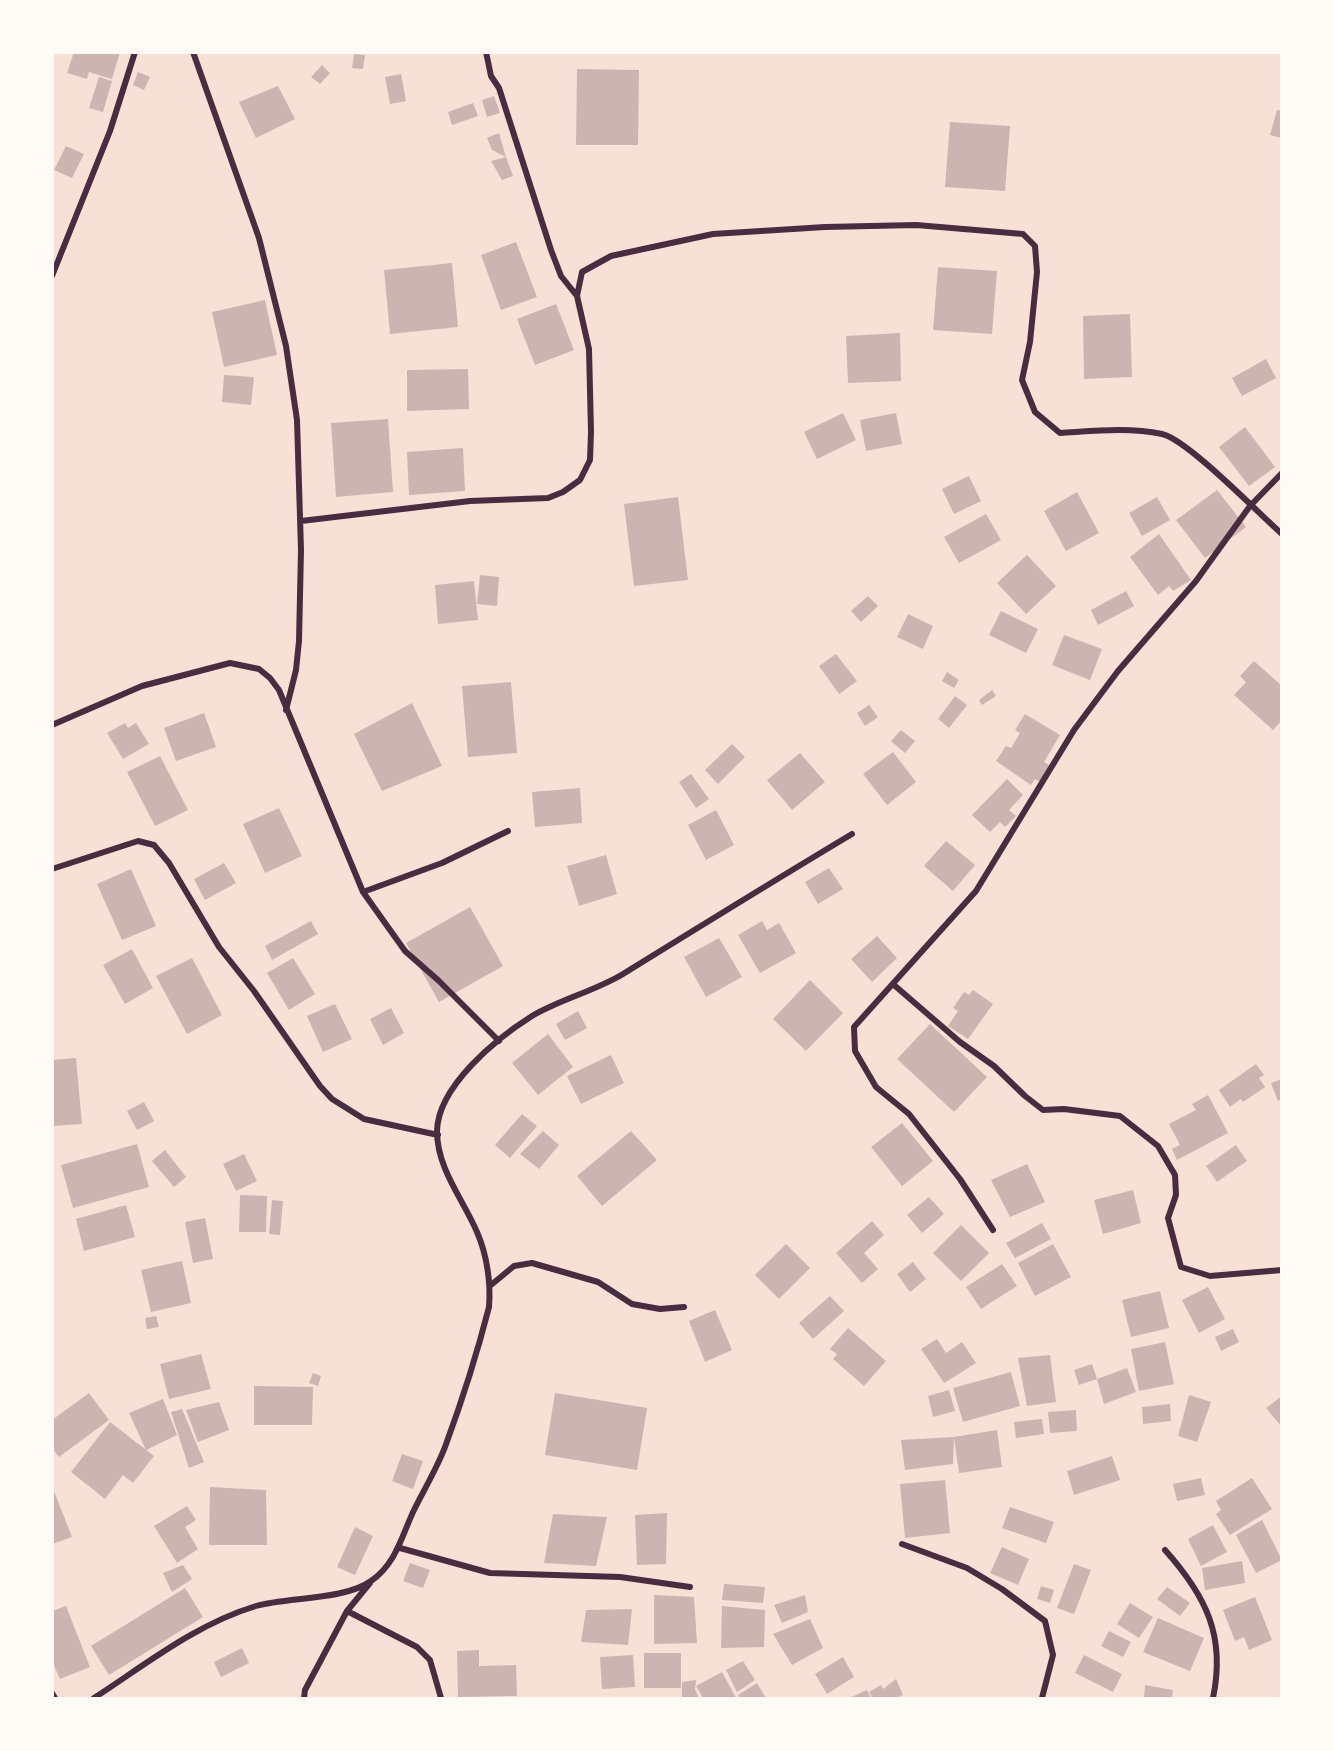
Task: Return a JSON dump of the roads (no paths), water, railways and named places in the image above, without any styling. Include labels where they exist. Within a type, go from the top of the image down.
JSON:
[{"type":"street","points":[[52,276],[110,131],[135,52]]},
{"type":"street","points":[[193,52],[259,238],[286,346],[297,420],[301,521],[299,641],[297,670],[286,710]]},
{"type":"street","points":[[486,52],[491,76],[499,88],[551,250],[561,276],[577,296]]},
{"type":"street","points":[[301,521],[470,501],[548,498],[563,492],[580,480],[590,460],[590,403],[589,349],[577,296],[582,273],[611,256],[713,234],[825,227],[916,225],[1023,234],[1035,246],[1037,272],[1030,342],[1022,380],[1035,412],[1060,433],[1124,430],[1164,435],[1188,448],[1281,534]]},
{"type":"street","points":[[993,1230],[960,1179],[909,1114],[876,1088],[855,1051],[854,1028],[976,891],[1074,730],[1118,671],[1196,581],[1250,506],[1281,473]]},
{"type":"street","points":[[52,725],[142,686],[230,663],[259,669],[279,690],[363,892],[405,951],[440,981],[499,1041]]},
{"type":"street","points":[[363,892],[451,859],[508,831]]},
{"type":"street","points":[[304,1698],[305,1690],[347,1611],[400,1548],[413,1511],[444,1448],[486,1318],[490,1285],[478,1233],[451,1183],[439,1150],[441,1110],[455,1082],[499,1041],[532,1016],[620,976],[852,834]]},
{"type":"street","points":[[52,869],[138,841],[154,846],[169,863],[219,947],[254,991],[320,1086],[332,1099],[364,1119],[438,1135]]},
{"type":"street","points":[[894,985],[960,1042],[994,1066],[1043,1110],[1064,1109],[1120,1116],[1158,1146],[1175,1175],[1176,1195],[1168,1218],[1181,1267],[1210,1276],[1281,1270]]},
{"type":"street","points":[[490,1285],[514,1266],[532,1263],[598,1282],[632,1304],[660,1309],[684,1306]]},
{"type":"street","points":[[902,1544],[967,1568],[1002,1588],[1045,1621],[1053,1655],[1042,1698]]},
{"type":"street","points":[[400,1548],[490,1573],[620,1577],[690,1587]]},
{"type":"street","points":[[1165,1550],[1200,1593],[1214,1633],[1219,1672],[1213,1698]]},
{"type":"street","points":[[94,1698],[192,1635],[225,1617],[256,1606],[288,1599],[333,1594],[371,1582]]},
{"type":"street","points":[[347,1611],[417,1647],[430,1660],[441,1698]]},
{"type":"street","points":[[52,1693],[55,1698]]}]
